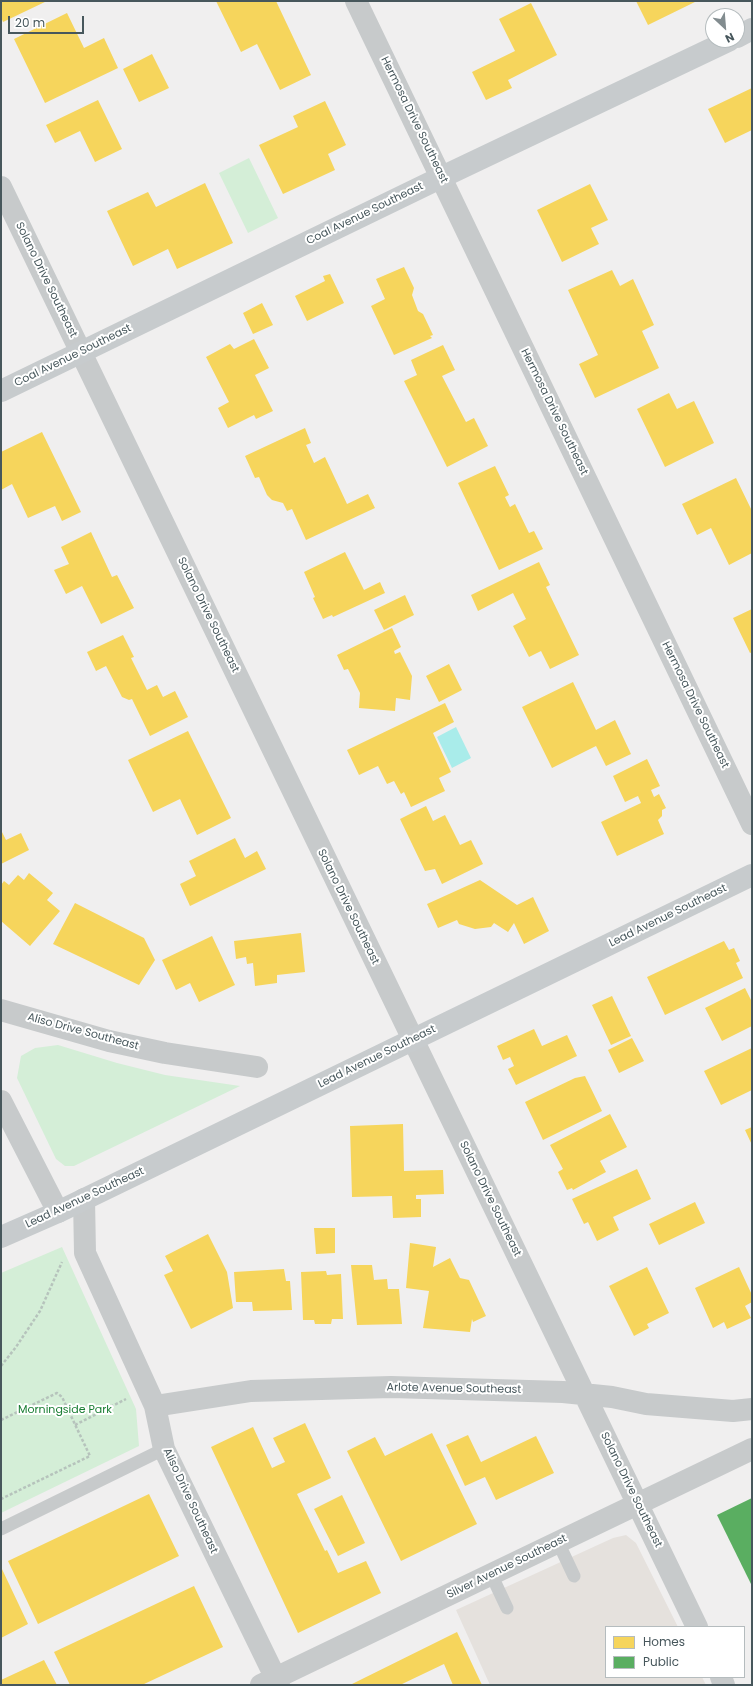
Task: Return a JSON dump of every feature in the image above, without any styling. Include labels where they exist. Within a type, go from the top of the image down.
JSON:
[{"type":"main road","name":"Coal Avenue Southeast","points":[[1,391],[442,177],[713,48]]},
{"type":"main road","name":"Lead Avenue Southeast","points":[[1,1237],[58,1212],[752,875]]},
{"type":"street","name":"Hermosa Drive Southeast","points":[[356,1],[752,824]]},
{"type":"street","name":"Solano Drive Southeast","points":[[1,187],[697,1626]]},
{"type":"street","name":"Aliso Drive Southeast","points":[[1,1010],[109,1041],[165,1054],[257,1067]]},
{"type":"street","points":[[1,1100],[58,1212]]},
{"type":"street","name":"Aliso Drive Southeast","points":[[84,1199],[84,1253],[155,1406],[164,1448],[272,1683]]},
{"type":"street","name":"Arlote Avenue Southeast","points":[[155,1406],[251,1391],[391,1387],[550,1392],[612,1397],[646,1404],[733,1411],[752,1409]]},
{"type":"street","name":"Silver Avenue Southeast","points":[[272,1683],[491,1574],[752,1449]]},
{"type":"lane","points":[[1,1529],[164,1448]]},
{"type":"lane","points":[[558,1542],[574,1576]]},
{"type":"lane","points":[[491,1574],[507,1608]]},
{"type":"path","points":[[1,1366],[40,1311],[62,1260]]},
{"type":"path","points":[[1,1420],[57,1394],[62,1397],[90,1456],[1,1499]]},
{"type":"path","points":[[75,1425],[127,1398]]},
{"type":"shaded area","points":[[626,1535],[636,1543],[678,1626],[605,1626],[605,1678],[702,1678],[706,1685],[490,1685],[456,1610],[613,1538]]},
{"type":"green space","points":[[249,158],[278,218],[248,233],[219,173]]},
{"type":"green space","points":[[58,1045],[117,1063],[165,1075],[240,1086],[74,1166],[65,1166],[56,1159],[17,1078],[21,1056],[35,1048]]},
{"type":"green space","name":"Morningside Park","points":[[62,1247],[136,1409],[139,1446],[1,1513],[1,1273]]},
{"type":"water","points":[[456,727],[471,758],[452,768],[437,737]]},
{"type":"building: Homes","points":[[1,1],[47,1],[3,22],[1,17]]},
{"type":"building: Homes","points":[[216,1],[276,1],[311,75],[280,90],[257,44],[241,52]]},
{"type":"building: Homes","points":[[636,1],[697,1],[648,25]]},
{"type":"building: Homes","points":[[531,3],[557,55],[508,80],[512,88],[486,100],[472,72],[515,51],[499,19]]},
{"type":"building: Homes","points":[[67,13],[84,48],[104,38],[118,68],[45,103],[14,39]]},
{"type":"building: Homes","points":[[152,54],[169,88],[139,102],[123,69]]},
{"type":"building: Homes","points":[[752,88],[752,130],[725,143],[708,109]]},
{"type":"building: Homes","points":[[98,100],[122,149],[95,162],[80,131],[55,143],[46,125]]},
{"type":"building: Homes","points":[[325,101],[346,145],[328,154],[335,170],[283,194],[259,145],[298,127],[293,116]]},
{"type":"building: Homes","points":[[205,183],[233,243],[177,269],[168,249],[133,266],[107,211],[148,192],[156,207]]},
{"type":"building: Homes","points":[[590,184],[608,220],[591,228],[599,244],[562,262],[537,210]]},
{"type":"building: Homes","points":[[404,267],[414,288],[412,295],[418,311],[423,314],[433,335],[430,336],[432,338],[394,355],[371,306],[385,299],[376,279]]},
{"type":"building: Homes","points":[[612,270],[620,286],[633,279],[654,325],[642,331],[659,368],[595,398],[579,364],[598,355],[568,290]]},
{"type":"building: Homes","points":[[330,274],[344,303],[307,321],[295,296],[325,281],[323,276]]},
{"type":"building: Homes","points":[[262,303],[273,325],[253,334],[243,313]]},
{"type":"building: Homes","points":[[254,339],[269,368],[255,375],[273,411],[256,419],[254,415],[228,428],[218,408],[229,402],[206,357],[230,344],[234,349]]},
{"type":"building: Homes","points":[[443,345],[455,370],[442,376],[466,422],[474,418],[488,446],[447,467],[404,381],[417,375],[411,360]]},
{"type":"building: Homes","points":[[669,393],[677,409],[694,401],[714,443],[665,467],[637,409]]},
{"type":"building: Homes","points":[[305,428],[311,443],[306,445],[314,463],[325,457],[347,504],[368,494],[375,508],[306,540],[292,509],[287,511],[283,503],[272,500],[267,495],[259,477],[255,478],[245,456]]},
{"type":"building: Homes","points":[[42,432],[81,512],[62,521],[55,506],[28,518],[12,484],[1,490],[1,452]]},
{"type":"building: Homes","points":[[495,466],[509,495],[505,497],[510,507],[515,504],[529,533],[534,531],[543,549],[499,570],[458,483]]},
{"type":"building: Homes","points":[[736,478],[752,511],[752,553],[729,565],[711,528],[697,535],[682,504]]},
{"type":"building: Homes","points":[[91,532],[112,577],[117,575],[134,608],[101,624],[82,586],[66,594],[54,570],[69,564],[61,547]]},
{"type":"building: Homes","points":[[345,552],[364,590],[380,582],[385,593],[333,617],[332,615],[323,619],[313,598],[315,597],[304,572]]},
{"type":"building: Homes","points":[[539,562],[550,585],[546,587],[579,655],[550,669],[541,651],[529,657],[513,626],[526,619],[513,593],[478,611],[471,595]]},
{"type":"building: Homes","points":[[405,595],[414,615],[384,630],[374,610]]},
{"type":"building: Homes","points":[[752,609],[752,652],[750,653],[733,618]]},
{"type":"building: Homes","points":[[392,628],[401,647],[394,651],[395,654],[400,652],[412,676],[410,700],[396,698],[395,711],[359,708],[360,693],[348,669],[344,670],[337,655]]},
{"type":"building: Homes","points":[[123,635],[134,657],[131,658],[147,690],[157,685],[163,697],[175,691],[188,717],[150,736],[132,699],[129,700],[122,697],[106,666],[96,671],[87,652]]},
{"type":"building: Homes","points":[[449,664],[462,690],[439,702],[426,676]]},
{"type":"building: Homes","points":[[573,682],[596,730],[615,720],[631,754],[606,766],[596,746],[552,768],[522,707]]},
{"type":"building: Homes","points":[[445,703],[454,722],[433,733],[451,772],[439,778],[445,791],[411,807],[404,792],[401,794],[394,781],[387,784],[378,766],[359,775],[347,750]]},
{"type":"building: Homes","points":[[188,731],[231,818],[197,835],[180,799],[153,812],[128,760]]},
{"type":"building: Homes","points":[[647,759],[660,786],[651,790],[654,797],[659,794],[666,808],[662,810],[662,816],[658,820],[664,834],[617,856],[601,822],[641,803],[638,796],[625,802],[613,776]]},
{"type":"building: Homes","points":[[426,806],[433,821],[445,815],[460,845],[471,840],[483,864],[442,884],[435,869],[425,871],[400,819]]},
{"type":"building: Homes","points":[[1,830],[6,840],[21,833],[29,850],[1,864]]},
{"type":"building: Homes","points":[[235,838],[245,858],[257,851],[266,869],[190,906],[180,884],[196,876],[189,861]]},
{"type":"building: Homes","points":[[29,873],[53,893],[47,900],[60,911],[30,946],[1,921],[1,885],[4,881],[9,885],[18,875],[24,880]]},
{"type":"building: Homes","points":[[480,880],[517,905],[533,897],[549,931],[524,944],[514,923],[508,932],[494,923],[491,927],[475,929],[459,924],[457,920],[438,928],[427,904]]},
{"type":"building: Homes","points":[[75,903],[144,938],[155,960],[139,985],[53,944]]},
{"type":"building: Homes","points":[[301,933],[305,972],[277,975],[277,983],[255,986],[253,963],[247,964],[246,957],[236,959],[234,941]]},
{"type":"building: Homes","points":[[212,936],[235,985],[199,1002],[190,983],[176,990],[162,960]]},
{"type":"building: Homes","points":[[724,941],[729,950],[734,948],[740,961],[736,963],[743,978],[665,1015],[647,977]]},
{"type":"building: Homes","points":[[745,988],[752,1002],[752,1026],[722,1041],[705,1008]]},
{"type":"building: Homes","points":[[612,996],[631,1036],[611,1045],[592,1005]]},
{"type":"building: Homes","points":[[534,1029],[542,1046],[567,1035],[577,1056],[516,1085],[508,1069],[514,1066],[510,1057],[503,1060],[497,1046]]},
{"type":"building: Homes","points":[[632,1038],[644,1061],[619,1073],[608,1050]]},
{"type":"building: Homes","points":[[752,1048],[752,1090],[721,1105],[704,1071]]},
{"type":"building: Homes","points":[[585,1076],[602,1111],[543,1140],[525,1102],[575,1078]]},
{"type":"building: Homes","points":[[610,1114],[627,1147],[600,1161],[606,1172],[573,1190],[572,1188],[567,1190],[558,1172],[563,1169],[550,1145]]},
{"type":"building: Homes","points":[[403,1124],[404,1171],[443,1170],[444,1194],[416,1195],[416,1199],[421,1199],[421,1217],[393,1218],[392,1196],[352,1197],[350,1126]]},
{"type":"building: Homes","points":[[752,1127],[752,1145],[745,1130]]},
{"type":"building: Homes","points":[[637,1169],[651,1199],[613,1217],[619,1230],[597,1241],[588,1222],[584,1224],[572,1199]]},
{"type":"building: Homes","points":[[695,1202],[705,1223],[659,1245],[649,1224]]},
{"type":"building: Homes","points":[[314,1228],[335,1228],[335,1253],[316,1254]]},
{"type":"building: Homes","points":[[208,1234],[227,1272],[233,1308],[191,1329],[164,1275],[173,1271],[165,1256]]},
{"type":"building: Homes","points":[[410,1243],[436,1247],[433,1267],[450,1258],[460,1278],[469,1280],[486,1316],[473,1322],[472,1319],[470,1332],[423,1328],[429,1291],[406,1288]]},
{"type":"building: Homes","points":[[351,1265],[372,1265],[374,1280],[387,1279],[388,1289],[399,1289],[402,1324],[357,1325]]},
{"type":"building: Homes","points":[[647,1267],[669,1313],[647,1324],[649,1328],[634,1336],[609,1286]]},
{"type":"building: Homes","points":[[739,1267],[752,1295],[752,1302],[745,1306],[751,1318],[727,1329],[724,1322],[713,1328],[695,1288]]},
{"type":"building: Homes","points":[[284,1269],[286,1281],[290,1281],[292,1310],[253,1311],[252,1302],[236,1302],[234,1272]]},
{"type":"building: Homes","points":[[326,1271],[327,1275],[341,1274],[343,1319],[332,1319],[331,1324],[315,1324],[314,1320],[303,1320],[301,1272]]},
{"type":"building: Homes","points":[[305,1423],[331,1478],[297,1494],[325,1551],[327,1550],[338,1573],[366,1561],[381,1593],[298,1633],[211,1447],[253,1427],[272,1468],[285,1462],[273,1438]]},
{"type":"building: Homes","points":[[432,1433],[477,1524],[401,1561],[347,1451],[375,1437],[385,1456]]},
{"type":"building: Homes","points":[[468,1435],[481,1462],[536,1436],[554,1473],[496,1500],[485,1477],[465,1486],[446,1445]]},
{"type":"building: Homes","points":[[149,1494],[179,1556],[38,1624],[8,1561]]},
{"type":"building: Homes","points":[[342,1495],[365,1543],[338,1556],[314,1509]]},
{"type":"building: Homes","points":[[1,1567],[28,1624],[1,1638]]},
{"type":"building: Homes","points":[[194,1586],[223,1647],[142,1685],[70,1685],[54,1652]]},
{"type":"building: Homes","points":[[457,1632],[482,1685],[453,1685],[444,1664],[400,1685],[350,1685]]},
{"type":"building: Homes","points":[[44,1660],[57,1685],[1,1685],[1,1680]]},
{"type":"building: Public","points":[[752,1498],[752,1586],[717,1515]]}]
